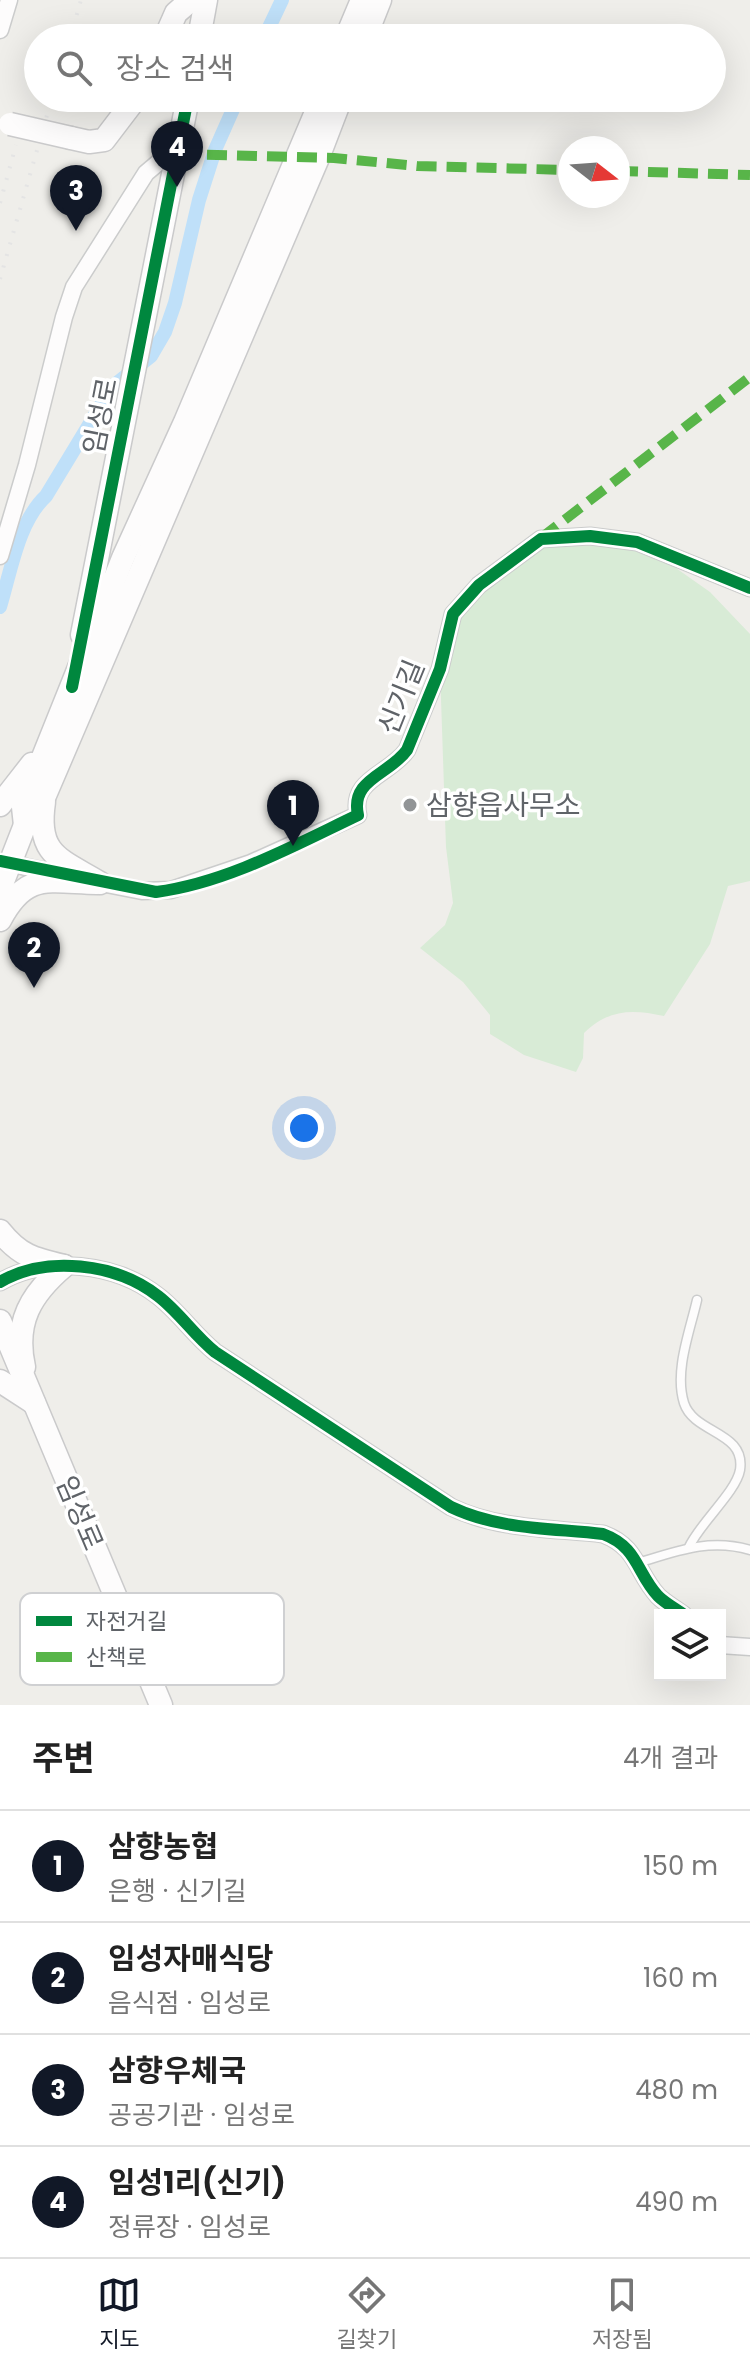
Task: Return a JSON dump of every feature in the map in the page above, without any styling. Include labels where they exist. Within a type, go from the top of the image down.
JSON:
[{"type":"main road","points":[[171,24],[176,13],[191,0]]},
{"type":"main road","points":[[202,24],[206,0]]},
{"type":"main road","points":[[352,24],[362,0]]},
{"type":"main road","points":[[371,24],[380,0]]},
{"type":"main road","points":[[5,125],[89,142],[104,140],[125,112]]},
{"type":"main road","name":"임성로","points":[[72,687],[185,112]]},
{"type":"main road","name":"임성로","points":[[25,825],[23,807],[123,558],[185,422],[316,112]]},
{"type":"main road","name":"임성로","points":[[0,889],[4,862],[25,825],[38,811],[46,793],[336,112]]},
{"type":"main road","points":[[0,805],[48,744]]},
{"type":"main road","points":[[46,793],[42,831],[46,845],[57,857],[100,883]]},
{"type":"main road","points":[[0,920],[20,890],[32,884],[100,883]]},
{"type":"main road","points":[[0,1231],[32,1259],[64,1266]]},
{"type":"main road","points":[[34,1403],[23,1361],[24,1318],[36,1293],[64,1266]]},
{"type":"main road","name":"임성로","points":[[0,1321],[112,1593]]},
{"type":"main road","points":[[0,1381],[34,1403]]},
{"type":"main road","points":[[146,1685],[152,1705]]},
{"type":"main road","name":"임성로","points":[[152,1685],[161,1705]]},
{"type":"street","points":[[0,30],[9,0]]},
{"type":"street","points":[[0,556],[74,287],[146,173],[159,162],[177,154]]},
{"type":"street","name":"신기길","points":[[4,862],[142,891],[171,890],[251,863],[358,815],[355,802],[359,790],[399,761],[407,750],[440,669],[457,606],[479,585],[541,539],[590,536],[637,542],[750,588]]},
{"type":"street","points":[[0,1282],[13,1275],[64,1266],[100,1270],[143,1285],[165,1302],[215,1352],[451,1507],[497,1523],[603,1534],[621,1543],[638,1563],[657,1596],[675,1609]]},
{"type":"street","points":[[726,1645],[750,1647]]},
{"type":"lane","points":[[689,1547],[745,1465],[727,1438],[702,1425],[685,1404],[685,1354],[697,1300]]},
{"type":"lane","points":[[638,1563],[689,1547],[728,1544],[750,1550]]},
{"type":"green space","points":[[541,539],[646,547],[710,592],[750,634],[750,881],[728,886],[710,944],[664,1016],[642,1012],[621,1013],[593,1025],[584,1033],[583,1058],[576,1072],[524,1055],[490,1034],[490,1015],[463,982],[420,948],[445,925],[453,903],[446,847],[440,669],[453,614]]},
{"type":"waterway","points":[[271,24],[282,0]]},
{"type":"waterway","points":[[0,607],[22,533],[36,507],[46,496],[112,387],[151,356],[165,332],[175,303],[199,200],[215,150],[232,112]]},
{"type":"railway","points":[[74,24],[81,0]]},
{"type":"railway","points":[[0,279],[48,112]]},
{"type":"railway","points":[[0,203],[16,145]]},
{"type":"marked path","points":[[177,154],[334,158],[417,166],[558,170]]},
{"type":"marked path","points":[[630,171],[750,175]]},
{"type":"marked path","points":[[541,538],[750,377]]},
{"type":"cycle path","points":[[72,687],[185,112]]},
{"type":"cycle path","points":[[0,861],[156,892],[234,872],[358,815],[357,803],[365,785],[407,750],[440,669],[453,614],[479,585],[541,539],[590,536],[637,542],[750,588]]},
{"type":"cycle path","points":[[0,1282],[38,1268],[80,1266],[122,1276],[141,1285],[166,1302],[215,1352],[451,1507],[506,1524],[603,1534],[615,1539],[630,1553],[658,1596],[675,1609]]},
{"type":"place","name":"임성1리(신기)","points":[[177,187]]},
{"type":"place","name":"삼향우체국","points":[[76,231]]},
{"type":"place","name":"삼향읍사무소","points":[[410,805]]},
{"type":"place","name":"삼향농협","points":[[293,846]]},
{"type":"place","name":"임성자매식당","points":[[34,988]]}]
